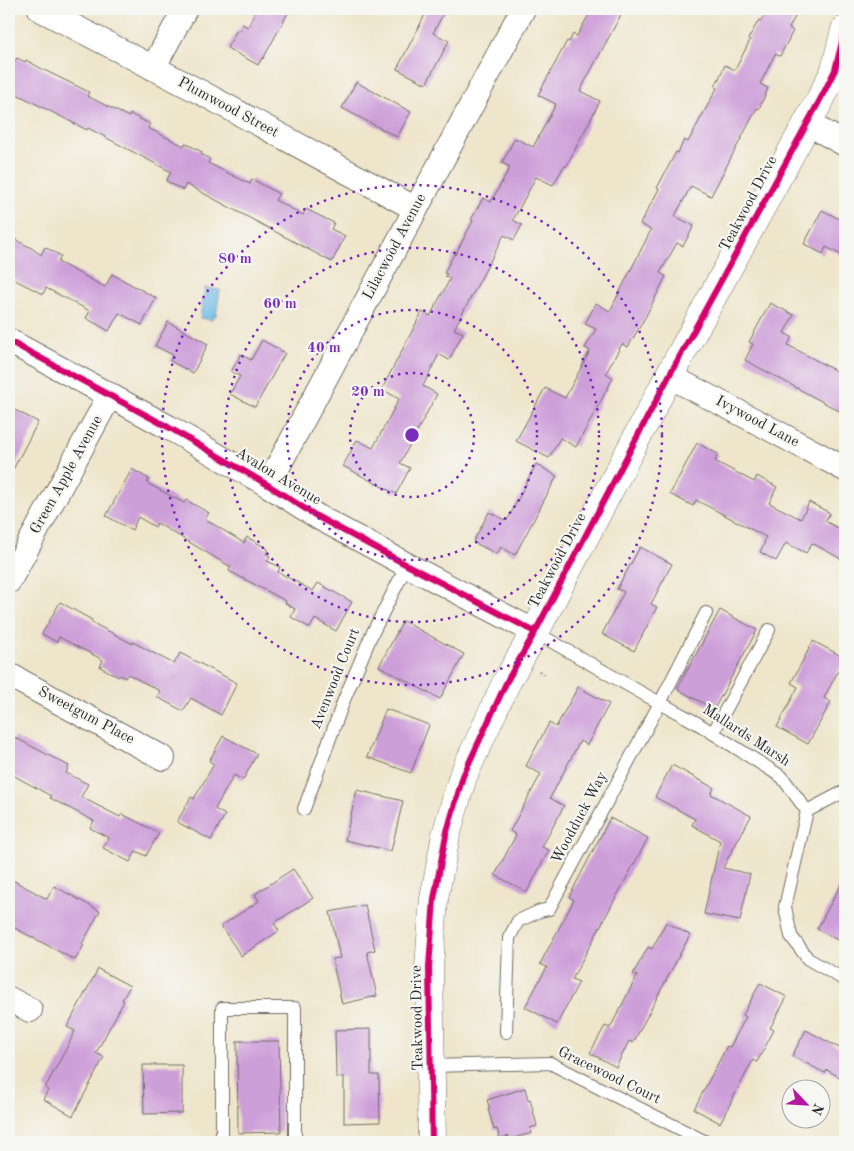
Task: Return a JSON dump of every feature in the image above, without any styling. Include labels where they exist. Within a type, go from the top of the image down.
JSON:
[{"type":"street","name":"Plumwood Street","points":[[40,9],[202,93],[416,209]]},
{"type":"street","points":[[153,68],[185,9]]},
{"type":"street","name":"Lilacwood Avenue","points":[[268,485],[523,9]]},
{"type":"street","name":"Teakwood Drive","points":[[432,1142],[430,967],[434,899],[446,835],[463,776],[508,681],[669,376],[821,98],[835,70],[845,30]]},
{"type":"street","points":[[807,123],[845,144]]},
{"type":"street","name":"Avalon Avenue","points":[[9,341],[168,427],[268,485],[318,517],[535,632]]},
{"type":"street","name":"Ivywood Lane","points":[[669,376],[845,469]]},
{"type":"street","name":"Green Apple Avenue","points":[[9,581],[110,395]]},
{"type":"street","name":"Sweetgum Place","points":[[9,675],[163,758]]},
{"type":"street","points":[[9,999],[30,1010]]},
{"type":"lane","name":"Avenwood Court","points":[[304,809],[348,690],[371,636],[407,565]]},
{"type":"lane","name":"Woodduck Way","points":[[506,1032],[509,938],[518,921],[549,909],[660,703],[706,613]]},
{"type":"lane","points":[[713,733],[769,630]]},
{"type":"lane","name":"Mallards Marsh","points":[[535,632],[713,733],[782,777],[807,811]]},
{"type":"lane","points":[[845,791],[807,811],[785,907],[791,936],[808,959],[845,980]]},
{"type":"lane","points":[[222,1142],[222,1008],[295,1008],[295,1142]]},
{"type":"lane","name":"Gracewood Court","points":[[431,1066],[550,1063],[706,1142]]},
{"type":"water","points":[[205,288],[220,290],[216,316],[213,316],[212,320],[200,318]]},
{"type":"building","points":[[257,9],[290,9],[258,65],[227,48],[242,24],[248,27]]},
{"type":"building","points":[[428,9],[446,9],[433,33],[449,41],[426,84],[397,69]]},
{"type":"building","points":[[592,9],[624,9],[580,91],[600,101],[566,167],[564,166],[553,185],[536,177],[513,220],[522,225],[514,240],[504,235],[454,329],[463,333],[449,360],[439,354],[423,386],[437,394],[400,463],[410,468],[396,494],[343,466],[357,440],[373,448],[399,399],[382,389],[422,312],[430,316],[450,279],[444,273],[473,221],[471,220],[483,198],[491,202],[510,167],[502,163],[515,138],[533,147],[556,104],[538,95],[567,41],[569,42],[573,34],[577,36]]},
{"type":"building","points":[[768,9],[799,9],[789,28],[793,31],[780,56],[775,54],[760,84],[768,88],[759,109],[757,108],[711,196],[691,186],[675,216],[694,226],[683,246],[677,243],[660,273],[666,276],[646,316],[628,347],[622,344],[606,373],[613,378],[576,447],[560,438],[549,458],[516,441],[545,388],[565,398],[590,351],[585,348],[596,329],[585,324],[596,303],[610,311],[651,230],[640,224],[659,189],[657,188],[684,140],[688,142],[717,88],[715,87],[725,65],[735,70],[750,40],[748,39]]},
{"type":"building","points":[[9,58],[15,61],[17,58],[25,62],[26,60],[89,92],[87,96],[129,117],[130,114],[150,124],[148,128],[184,146],[185,143],[202,152],[201,154],[210,159],[208,163],[250,184],[252,179],[279,194],[275,200],[303,215],[306,209],[334,223],[331,229],[345,236],[332,262],[186,184],[183,190],[166,181],[171,172],[88,128],[87,130],[9,90]]},
{"type":"building","points":[[356,82],[411,112],[397,137],[342,108]]},
{"type":"building","points":[[822,210],[845,222],[845,257],[826,247],[823,254],[804,244]]},
{"type":"building","points":[[9,236],[41,255],[45,247],[61,256],[58,262],[105,287],[112,274],[156,298],[142,325],[119,313],[109,331],[86,318],[90,311],[46,288],[43,294],[9,277]]},
{"type":"building","points":[[770,303],[794,315],[784,333],[792,337],[788,345],[845,376],[845,414],[745,360],[753,344],[749,342]]},
{"type":"building","points":[[168,322],[208,344],[193,373],[170,361],[173,355],[155,346]]},
{"type":"building","points":[[262,340],[285,353],[255,407],[230,394],[240,376],[231,372],[241,354],[251,360]]},
{"type":"building","points":[[9,407],[38,422],[9,477]]},
{"type":"building","points":[[697,443],[718,454],[715,461],[754,482],[757,476],[777,487],[769,503],[801,519],[809,502],[830,513],[825,521],[845,532],[845,561],[812,543],[806,553],[786,543],[776,561],[760,552],[766,537],[696,500],[693,506],[670,494]]},
{"type":"building","points":[[536,464],[557,476],[515,555],[501,547],[497,554],[473,542],[489,512],[507,521]]},
{"type":"building","points":[[132,469],[149,479],[147,483],[184,503],[186,500],[209,513],[205,519],[244,543],[247,537],[268,549],[266,554],[270,556],[267,561],[280,567],[278,572],[313,591],[318,583],[352,602],[336,631],[315,619],[310,628],[291,617],[295,609],[285,603],[286,601],[229,571],[231,567],[157,523],[155,527],[138,517],[132,530],[106,516]]},
{"type":"building","points":[[640,547],[672,564],[651,604],[657,607],[634,651],[602,634],[624,592],[617,589]]},
{"type":"building","points":[[60,602],[92,620],[91,622],[174,664],[180,653],[237,683],[221,715],[191,698],[183,711],[157,697],[160,691],[128,674],[125,678],[120,675],[119,677],[100,667],[103,660],[59,637],[57,642],[42,634]]},
{"type":"building","points":[[720,610],[757,630],[714,709],[677,689]]},
{"type":"building","points":[[403,621],[464,654],[440,699],[379,666]]},
{"type":"building","points":[[813,641],[845,658],[824,698],[831,702],[808,744],[777,727],[798,687],[791,683]]},
{"type":"building","points":[[578,687],[609,704],[587,745],[580,741],[550,798],[564,806],[542,847],[549,850],[527,892],[495,875],[516,835],[510,831],[541,774],[526,766],[549,723],[556,727]]},
{"type":"building","points":[[386,709],[429,725],[411,773],[367,757]]},
{"type":"building","points":[[223,736],[257,754],[243,780],[234,775],[215,809],[225,815],[211,840],[177,822],[191,797],[194,799],[214,764],[209,761]]},
{"type":"building","points":[[14,737],[69,766],[66,773],[88,784],[81,797],[120,817],[122,814],[159,833],[146,856],[136,851],[130,862],[103,848],[109,838],[90,828],[94,821],[50,798],[51,796],[9,773],[9,747]]},
{"type":"building","points":[[672,765],[714,788],[711,794],[751,816],[723,868],[750,874],[740,921],[704,914],[720,841],[692,825],[695,819],[655,797]]},
{"type":"building","points":[[357,790],[403,801],[391,851],[345,840]]},
{"type":"building","points":[[610,818],[648,838],[572,979],[579,982],[557,1024],[525,1007],[547,967],[540,964],[574,900],[569,897]]},
{"type":"building","points":[[293,869],[313,898],[274,923],[279,931],[241,956],[221,926],[259,901],[255,894]]},
{"type":"building","points":[[845,877],[845,944],[817,929]]},
{"type":"building","points":[[9,878],[47,899],[54,886],[100,911],[75,960],[9,925]]},
{"type":"building","points":[[365,905],[375,950],[367,952],[377,996],[342,1004],[332,959],[340,958],[330,912]]},
{"type":"building","points":[[666,922],[690,935],[633,1043],[629,1041],[616,1067],[590,1053],[605,1026],[610,1028],[637,976],[633,974],[648,947],[652,949]]},
{"type":"building","points":[[98,969],[130,986],[96,1053],[104,1057],[73,1116],[43,1099],[48,1090],[45,1088],[75,1031],[67,1027]]},
{"type":"building","points":[[760,983],[787,997],[770,1028],[774,1030],[757,1062],[753,1060],[720,1123],[694,1109],[727,1046],[730,1047],[746,1017],[743,1015]]},
{"type":"building","points":[[371,1029],[371,1075],[379,1075],[380,1122],[344,1123],[344,1077],[336,1077],[335,1030]]},
{"type":"building","points":[[806,1030],[845,1051],[845,1080],[827,1070],[825,1073],[792,1056]]},
{"type":"building","points":[[237,1041],[279,1041],[281,1132],[238,1133]]},
{"type":"building","points":[[143,1065],[182,1065],[182,1113],[144,1114]]},
{"type":"building","points":[[525,1088],[537,1126],[530,1128],[532,1133],[510,1139],[509,1136],[500,1139],[497,1129],[494,1130],[487,1100]]},
{"type":"cycle path","points":[[432,1142],[429,967],[434,899],[446,835],[463,776],[507,681],[535,632],[669,376],[821,98],[835,70],[845,30]]},
{"type":"cycle path","points":[[9,341],[168,427],[268,485],[318,517],[535,632]]}]
